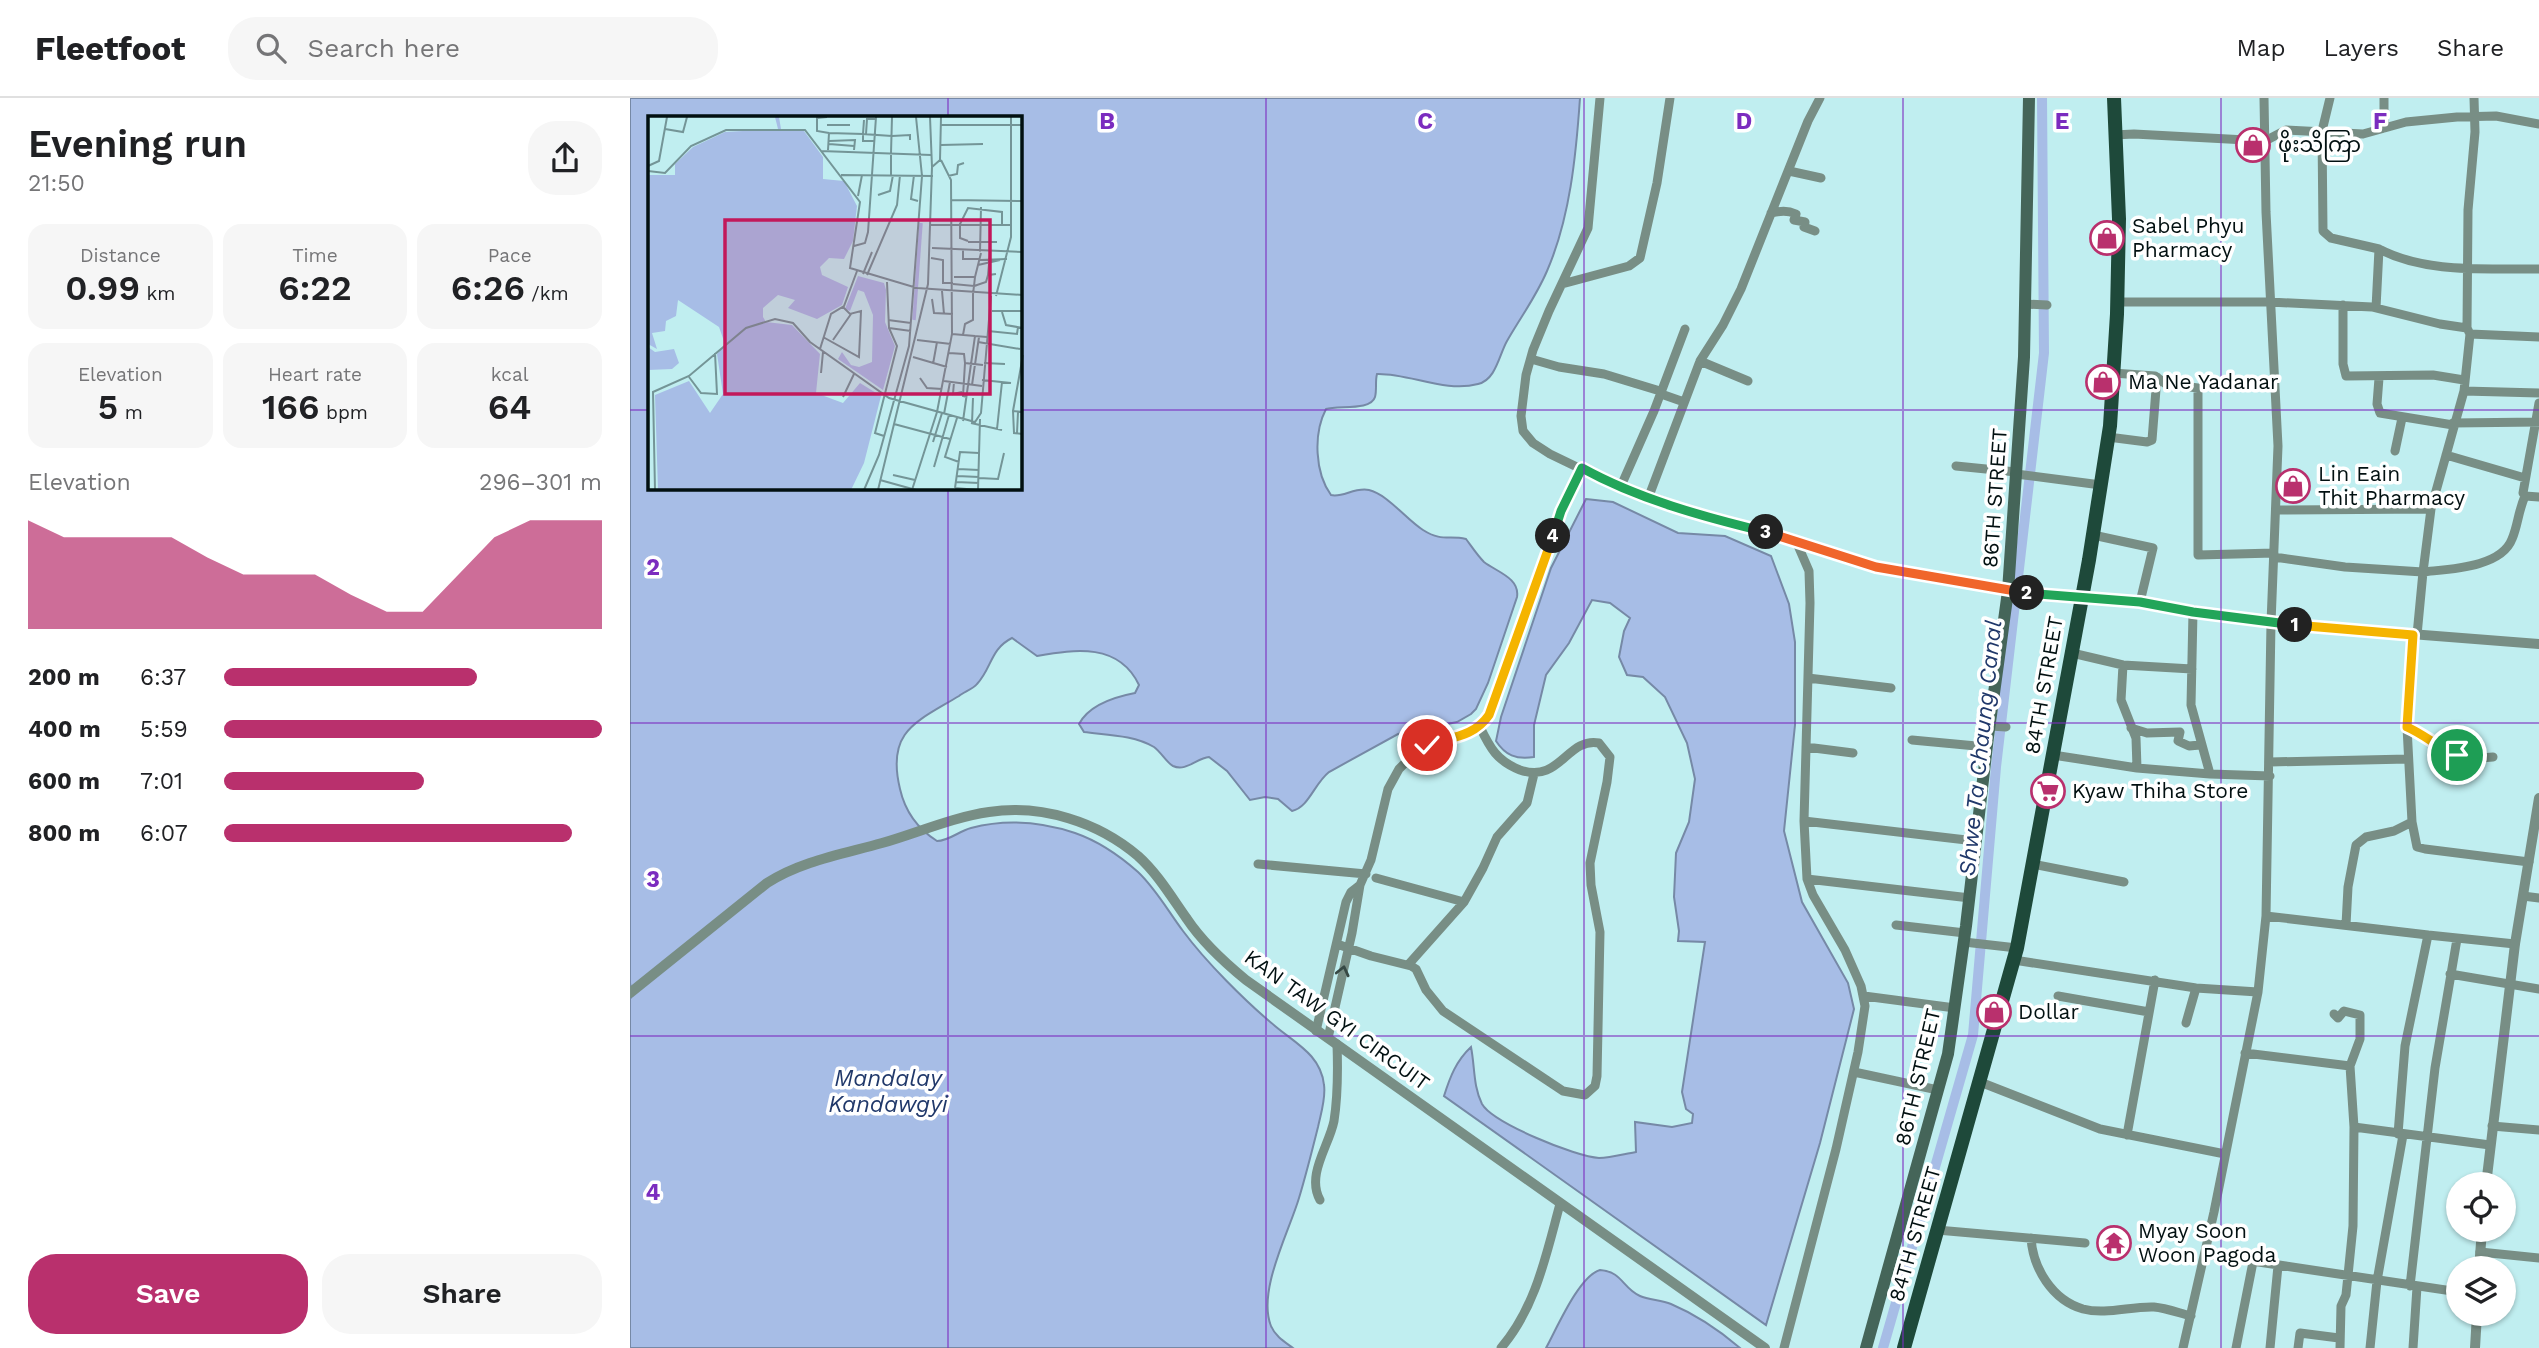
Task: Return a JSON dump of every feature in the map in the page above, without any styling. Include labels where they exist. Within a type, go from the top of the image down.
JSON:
[{"type":"main road","name":"86TH STREET","points":[[1866,1348],[1948,1054],[1955,1008],[1972,940],[1970,898],[1975,841],[1987,747],[1999,726],[2019,474],[2037,304],[2029,98]]},
{"type":"main road","name":"84TH STREET","points":[[1904,1348],[2015,954],[2093,535],[2108,437],[2117,302],[2119,219],[2114,98]]},
{"type":"street","points":[[1600,98],[1588,228],[1531,359],[1522,397],[1523,431],[1533,443],[1550,454],[1622,486],[1712,518],[1876,567],[2010,592],[2140,602],[2271,623],[2539,644]]},
{"type":"street","points":[[1562,284],[1629,266],[1640,258],[1657,183],[1670,98]]},
{"type":"street","points":[[1649,496],[1700,361],[1723,325],[1820,98]]},
{"type":"street","points":[[2183,1348],[2205,1254],[2258,992],[2266,916],[2278,408],[2270,302],[2264,98]]},
{"type":"street","points":[[2330,98],[2322,131],[2322,231],[2331,237],[2379,249],[2398,259],[2467,268],[2539,269]]},
{"type":"street","points":[[2384,98],[2384,128]]},
{"type":"street","points":[[2474,98],[2468,210],[2469,331],[2464,385],[2431,509],[2415,635],[2407,727],[2412,821],[2417,847],[2529,862]]},
{"type":"street","points":[[2114,135],[2265,141],[2286,130],[2363,134],[2431,119],[2475,116],[2496,116],[2539,124]]},
{"type":"street","points":[[1789,171],[1821,178]]},
{"type":"street","points":[[1771,213],[1781,210],[1796,214],[1794,220],[1805,222],[1804,227],[1815,231]]},
{"type":"street","points":[[2376,308],[2379,249]]},
{"type":"street","points":[[2117,302],[2343,305],[2376,308],[2469,331],[2539,337]]},
{"type":"street","points":[[2343,305],[2344,373],[2351,378],[2433,375],[2464,385],[2539,393]]},
{"type":"street","points":[[1622,486],[1685,329]]},
{"type":"street","points":[[1531,359],[1559,367],[1604,374],[1660,391],[1684,402]]},
{"type":"street","points":[[1700,361],[1748,382]]},
{"type":"street","points":[[2113,373],[2157,377],[2166,384],[2198,388],[2198,555],[2274,555],[2345,567],[2423,572],[2473,567],[2508,548],[2525,496],[2525,478],[2538,422],[2539,403]]},
{"type":"street","points":[[2108,437],[2147,442],[2152,440],[2157,377]]},
{"type":"street","points":[[2379,378],[2378,410],[2387,416],[2453,424],[2538,422]]},
{"type":"street","points":[[2395,451],[2402,418]]},
{"type":"street","points":[[2446,455],[2525,478]]},
{"type":"street","points":[[1955,466],[2101,485]]},
{"type":"street","points":[[1320,1200],[1315,1189],[1317,1170],[1333,1124],[1339,1083],[1332,1041],[1360,885],[1366,874],[1384,801],[1399,769],[1419,749],[1480,727],[1494,706],[1561,511],[1582,468]]},
{"type":"street","points":[[2525,496],[2539,497]]},
{"type":"street","points":[[2276,510],[2431,509]]},
{"type":"street","points":[[2093,535],[2153,548],[2140,602]]},
{"type":"street","points":[[1784,1348],[1854,1072],[1866,1006],[1845,950],[1813,895],[1807,879],[1804,821],[1809,570],[1796,541]]},
{"type":"street","points":[[2193,612],[2191,705],[2210,774]]},
{"type":"street","points":[[2072,653],[2123,665],[2192,669]]},
{"type":"street","points":[[2123,665],[2121,700],[2136,738],[2137,768]]},
{"type":"street","points":[[1808,678],[1891,688]]},
{"type":"street","points":[[1337,944],[1416,969],[1426,990],[1443,1011],[1557,1087],[1579,1096],[1588,1093],[1595,1086],[1601,932],[1591,885],[1590,863],[1607,782],[1609,757],[1599,743],[1589,743],[1544,773],[1534,774],[1505,764],[1497,758],[1480,727]]},
{"type":"street","points":[[2131,727],[2147,733],[2180,732],[2178,741],[2189,746],[2200,745]]},
{"type":"street","points":[[2407,727],[2423,734],[2440,748],[2457,755],[2493,757]]},
{"type":"street","points":[[1912,740],[1987,747]]},
{"type":"street","points":[[1806,747],[1853,753]]},
{"type":"street","points":[[2053,755],[2137,768],[2270,776]]},
{"type":"street","points":[[2270,762],[2408,759]]},
{"type":"street","points":[[1408,965],[1464,902],[1497,837],[1527,803],[1534,774]]},
{"type":"street","points":[[2487,1172],[2515,944],[2539,798]]},
{"type":"street","name":"KAN TAW GYI CIRCUIT","points":[[630,993],[781,874],[989,811],[1027,811],[1072,818],[1107,834],[1139,857],[1221,958],[1246,980],[1765,1348]]},
{"type":"street","points":[[1804,821],[1975,841]]},
{"type":"street","points":[[2346,925],[2348,887],[2356,845],[2366,837],[2394,831],[2412,821]]},
{"type":"street","points":[[1258,864],[1366,874]]},
{"type":"street","points":[[2032,864],[2124,882]]},
{"type":"street","points":[[1376,878],[1464,902]]},
{"type":"street","points":[[1807,879],[1970,898]]},
{"type":"street","points":[[1316,1031],[1346,902],[1351,892],[1360,885]]},
{"type":"street","points":[[2523,896],[2539,898]]},
{"type":"street","points":[[2266,916],[2515,944]]},
{"type":"street","points":[[1896,925],[1972,940],[2015,954],[2155,981],[2196,988],[2258,992]]},
{"type":"street","points":[[2370,1348],[2377,1281],[2401,1134],[2405,1046],[2428,935]]},
{"type":"street","points":[[2413,1348],[2414,1287],[2427,1137],[2457,939]]},
{"type":"street","points":[[2450,974],[2539,989]]},
{"type":"street","points":[[2127,1135],[2155,981]]},
{"type":"street","points":[[2186,1023],[2196,988]]},
{"type":"street","points":[[1864,996],[1955,1008]]},
{"type":"street","points":[[2058,996],[2149,1012]]},
{"type":"street","points":[[2298,1348],[2300,1333],[2339,1343],[2341,1306],[2346,1295],[2353,1226],[2354,1127],[2350,1066],[2360,1039],[2360,1015],[2344,1011],[2338,1018],[2334,1014]]},
{"type":"street","points":[[2245,1053],[2350,1066]]},
{"type":"street","points":[[1854,1072],[1938,1090]]},
{"type":"street","points":[[1980,1082],[2100,1129],[2225,1154]]},
{"type":"street","points":[[2492,1126],[2539,1130]]},
{"type":"street","points":[[2354,1127],[2490,1145]]},
{"type":"street","points":[[1501,1348],[1514,1333],[1537,1288],[1560,1204]]},
{"type":"street","points":[[1937,1230],[2085,1243]]},
{"type":"street","points":[[2031,1238],[2032,1254],[2047,1284],[2066,1300],[2083,1309],[2158,1307],[2191,1316]]},
{"type":"street","points":[[2480,1256],[2481,1242]]},
{"type":"street","points":[[2480,1252],[2539,1258]]},
{"type":"street","points":[[2205,1254],[2446,1291]]},
{"type":"street","points":[[2236,1348],[2253,1262]]},
{"type":"street","points":[[2270,1348],[2278,1266]]},
{"type":"street","points":[[2475,1348],[2476,1326]]},
{"type":"water","name":"Mandalay Kandawgyi","points":[[630,98],[1580,98],[1571,186],[1555,251],[1538,290],[1507,341],[1489,378],[1478,384],[1453,386],[1377,374],[1376,394],[1372,401],[1361,406],[1326,409],[1319,430],[1319,465],[1331,495],[1364,489],[1376,492],[1430,534],[1466,539],[1484,562],[1515,585],[1517,597],[1488,683],[1471,714],[1457,722],[1398,734],[1329,772],[1303,805],[1292,811],[1278,799],[1265,797],[1250,800],[1227,771],[1209,757],[1178,767],[1171,765],[1157,749],[1138,740],[1084,732],[1079,724],[1089,712],[1111,700],[1135,693],[1139,685],[1130,671],[1120,662],[1095,652],[1037,656],[1012,638],[995,653],[975,686],[930,713],[908,730],[897,754],[900,789],[905,805],[918,825],[937,841],[984,825],[1037,824],[1084,836],[1124,860],[1151,886],[1192,943],[1214,968],[1263,1016],[1306,1051],[1318,1066],[1324,1090],[1322,1111],[1302,1189],[1276,1262],[1268,1296],[1271,1326],[1278,1336],[1293,1348],[630,1348]]},
{"type":"water","points":[[1586,499],[1613,502],[1678,533],[1725,536],[1771,556],[1789,604],[1795,642],[1795,725],[1784,831],[1802,902],[1848,983],[1854,1009],[1820,1143],[1766,1325],[1444,1096],[1454,1070],[1471,1047],[1477,1090],[1482,1104],[1489,1112],[1536,1138],[1573,1152],[1599,1158],[1636,1152],[1635,1122],[1672,1127],[1692,1123],[1693,1114],[1686,1109],[1682,1092],[1705,942],[1678,941],[1674,897],[1676,853],[1689,822],[1695,779],[1687,743],[1665,697],[1643,677],[1627,675],[1619,657],[1624,631],[1630,618],[1610,603],[1592,600],[1569,643],[1546,675],[1534,725],[1534,757],[1512,755],[1503,750],[1496,741],[1501,717],[1551,568]]},
{"type":"water","points":[[1600,1270],[1618,1277],[1640,1296],[1690,1313],[1740,1348],[1546,1348],[1577,1292],[1592,1274]]},
{"type":"waterway","name":"Shwe Ta Chaung Canal","points":[[1883,1348],[1973,1035],[1996,767],[2044,353],[2042,98]]},
{"type":"place","name":"ဖိုးသိကြာ","points":[[2253,145]]},
{"type":"place","name":"Sabel Phyu Pharmacy","points":[[2107,238]]},
{"type":"place","name":"Ma Ne Yadanar","points":[[2103,382]]},
{"type":"place","name":"Lin Eain Thit Pharmacy","points":[[2293,486]]},
{"type":"place","name":"Kyaw Thiha Store","points":[[2048,791]]},
{"type":"place","name":"Dollar","points":[[1994,1012]]},
{"type":"place","name":"Myay Soon Woon Pagoda","points":[[2114,1243]]},
{"type":"route","points":[[1427,745],[1470,733],[1484,723],[1489,715],[1506,674],[1522,619],[1561,511],[1582,468],[1606,481],[1694,512],[1778,535],[1876,567],[2011,592],[2140,602],[2271,623],[2413,635],[2407,727],[2423,734],[2440,748],[2457,755]]}]
